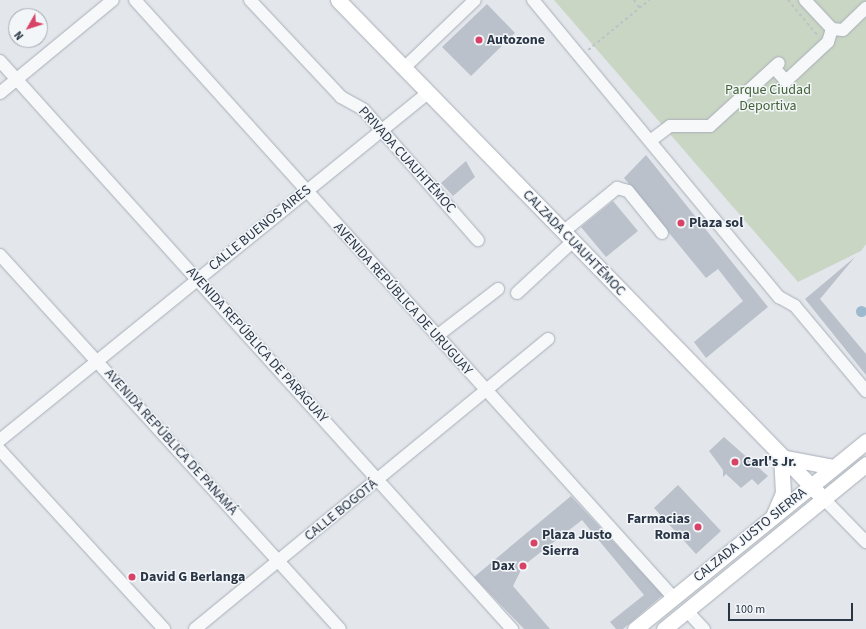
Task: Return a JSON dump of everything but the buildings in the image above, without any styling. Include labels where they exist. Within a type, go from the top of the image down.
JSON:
[{"type":"main road","name":"CALZADA CUAUHTÉMOC","points":[[338,0],[822,498]]},
{"type":"main road","name":"CALZADA JUSTO SIERRA","points":[[635,629],[866,441]]},
{"type":"main road","points":[[772,519],[783,493],[781,457],[834,467]]},
{"type":"main road","name":"CALZADA JUSTO SIERRA","points":[[664,629],[822,498],[866,464]]},
{"type":"main road","points":[[653,629],[674,611],[673,597]]},
{"type":"street","points":[[0,93],[113,0]]},
{"type":"street","name":"AVENIDA REPÚBLICA DE URUGUAY","points":[[135,0],[673,597]]},
{"type":"street","name":"PRIVADA CUAUHTÉMOC","points":[[250,0],[341,97],[358,104],[478,240]]},
{"type":"street","points":[[404,68],[475,0]]},
{"type":"street","points":[[533,0],[779,296],[795,306],[866,391]]},
{"type":"street","points":[[805,0],[832,29],[843,30],[866,8]]},
{"type":"street","points":[[650,141],[670,126],[710,126],[776,65],[786,81],[828,42],[832,29]]},
{"type":"street","name":"AVENIDA REPÚBLICA DE PARAGUAY","points":[[0,61],[198,278],[377,480],[512,629]]},
{"type":"street","name":"CALLE BUENOS AIRES","points":[[0,440],[429,92]]},
{"type":"street","points":[[517,293],[568,237],[617,188],[628,191],[662,233]]},
{"type":"street","name":"AVENIDA REPÚBLICA DE PANAMÁ","points":[[0,255],[279,561],[333,627]]},
{"type":"street","points":[[437,336],[498,289]]},
{"type":"street","name":"CALLE BOGOTÁ","points":[[195,629],[548,339]]},
{"type":"street","points":[[0,450],[164,629]]},
{"type":"street","points":[[822,498],[866,542]]},
{"type":"street","points":[[686,611],[704,629]]},
{"type":"path","points":[[634,0],[640,8]]},
{"type":"path","points":[[580,56],[649,0]]},
{"type":"path","points":[[788,0],[819,37]]},
{"type":"green space","name":"Parque Ciudad Deportiva","points":[[554,0],[866,0],[866,244],[861,251],[798,282]]},
{"type":"water","points":[[859,306],[863,306],[865,307],[865,315],[859,316],[856,313],[856,309]]},
{"type":"place","name":"Autozone","points":[[479,40]]},
{"type":"place","name":"Plaza sol","points":[[681,223]]},
{"type":"place","name":"Carl's Jr.","points":[[735,462]]},
{"type":"place","name":"Farmacias Roma","points":[[698,527]]},
{"type":"place","name":"Plaza Justo Sierra","points":[[534,543]]},
{"type":"place","name":"Dax","points":[[523,566]]},
{"type":"place","name":"David G Berlanga","points":[[132,577]]}]
